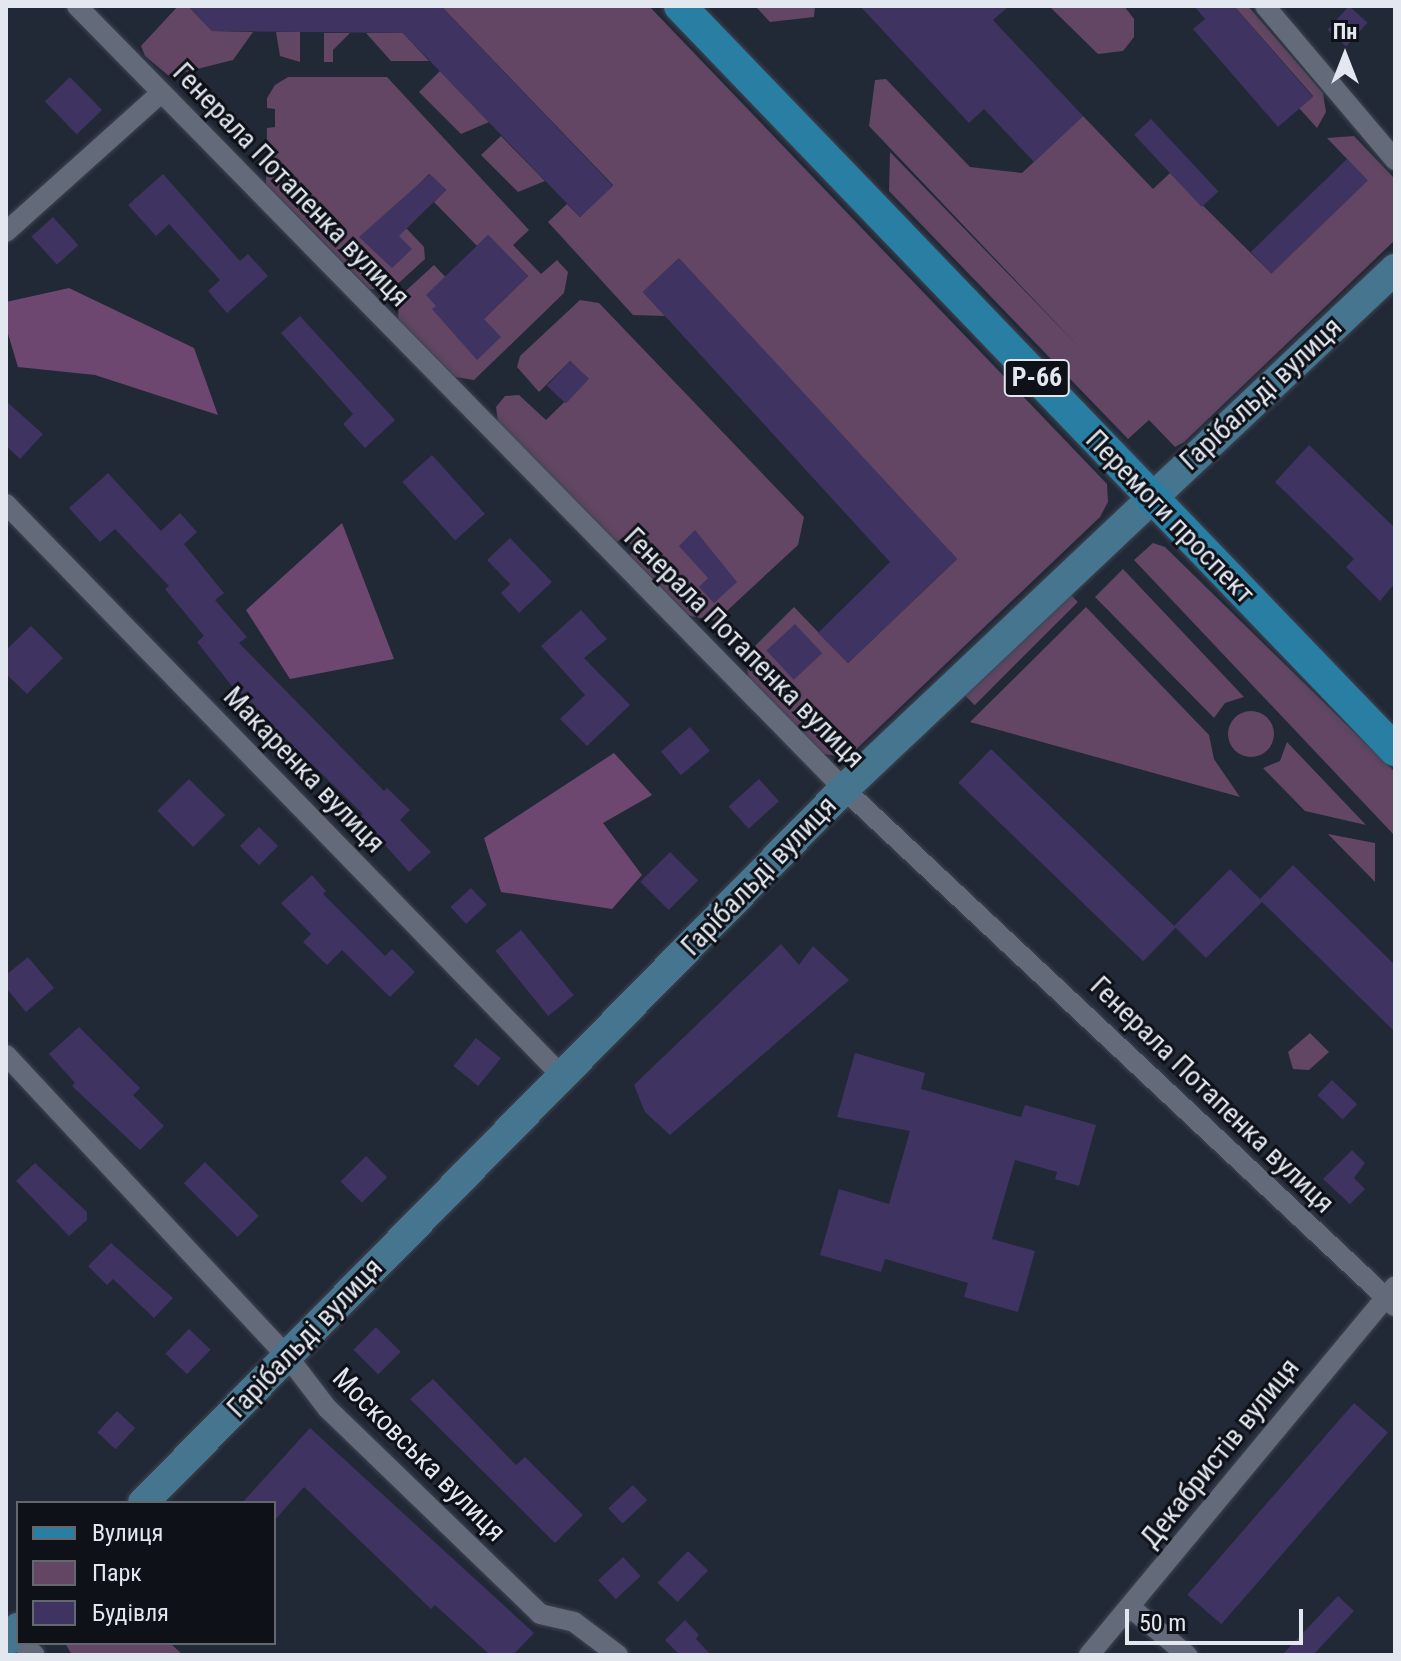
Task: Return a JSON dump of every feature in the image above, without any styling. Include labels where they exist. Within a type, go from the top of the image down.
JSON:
[{"type":"main road","name":"Перемоги проспект","points":[[680,6],[1395,750]]},
{"type":"street","name":"Генерала Потапенка вулиця","points":[[77,6],[844,789],[1392,1296]]},
{"type":"street","points":[[1265,6],[1395,160]]},
{"type":"street","points":[[6,232],[161,93]]},
{"type":"street","name":"Гарібальді вулиця","points":[[145,1501],[844,789],[1395,269]]},
{"type":"street","name":"Макаренка вулиця","points":[[6,504],[562,1076]]},
{"type":"street","name":"Московська вулиця","points":[[6,1055],[288,1357],[327,1408],[540,1614],[574,1622],[618,1655]]},
{"type":"street","name":"Декабристів вулиця","points":[[1089,1655],[1392,1296]]},
{"type":"street","points":[[1130,1607],[1187,1655]]},
{"type":"green space","points":[[178,6],[188,6],[212,31],[253,32],[233,60],[169,76],[145,56],[141,46]]},
{"type":"green space","points":[[441,6],[649,6],[1107,484],[1108,502],[1100,517],[847,758],[819,753],[749,680],[745,656],[794,607],[848,663],[957,559],[678,259],[643,292],[665,316],[633,315],[548,222],[567,204],[580,217],[613,185]]},
{"type":"green space","points":[[755,6],[815,6],[814,17],[770,22]]},
{"type":"green space","points":[[1049,6],[1124,6],[1134,19],[1134,37],[1123,51],[1098,54]]},
{"type":"green space","points":[[1234,6],[1248,6],[1323,93],[1326,112],[1317,128],[1299,108],[1313,96]]},
{"type":"green space","points":[[276,32],[300,32],[300,62],[280,56]]},
{"type":"green space","points":[[324,33],[350,33],[333,50],[333,62],[324,62]]},
{"type":"green space","points":[[366,33],[403,33],[429,61],[391,61]]},
{"type":"green space","points":[[440,71],[489,122],[461,134],[419,92]]},
{"type":"green space","points":[[288,77],[387,77],[529,230],[513,245],[541,274],[557,260],[568,272],[564,293],[474,380],[455,377],[398,319],[399,297],[434,265],[485,318],[528,276],[488,235],[477,246],[434,202],[446,190],[429,174],[391,212],[424,247],[425,259],[391,290],[369,289],[266,184],[267,128],[275,127],[275,109],[267,108],[267,98],[275,85]]},
{"type":"green space","points":[[886,79],[970,167],[1022,173],[1083,116],[1153,189],[1170,173],[1271,273],[1367,180],[1327,138],[1354,136],[1395,179],[1395,240],[1184,442],[1175,447],[1149,420],[1128,439],[889,191],[890,152],[1079,347],[869,126],[875,80]]},
{"type":"green space","points":[[501,136],[545,181],[518,192],[481,155]]},
{"type":"green space","points":[[580,300],[599,303],[804,517],[798,545],[716,621],[686,615],[629,556],[635,549],[623,537],[616,543],[498,422],[496,407],[505,396],[519,395],[546,420],[588,379],[570,361],[539,392],[517,367],[520,356]]},
{"type":"green space","points":[[1153,543],[1165,547],[1395,772],[1395,836],[1134,560]]},
{"type":"green space","points":[[1123,569],[1244,697],[1225,703],[1214,718],[1095,597]]},
{"type":"green space","points":[[1068,592],[1078,602],[975,705],[965,695]]},
{"type":"green space","points":[[1086,607],[1209,735],[1214,759],[1240,797],[970,722]]},
{"type":"green space","points":[[1251,711],[1267,718],[1274,734],[1267,750],[1251,757],[1235,750],[1228,734],[1235,718]]},
{"type":"green space","points":[[1287,742],[1366,825],[1305,811],[1263,768],[1280,761]]},
{"type":"green space","points":[[1328,834],[1375,843],[1375,882]]},
{"type":"green space","points":[[1310,1033],[1329,1052],[1309,1070],[1293,1069],[1288,1052]]},
{"type":"green space","points":[[66,1645],[172,1645],[183,1655],[72,1655]]},
{"type":"shaded area","points":[[69,288],[194,348],[218,415],[95,375],[18,367],[6,327],[6,302]]},
{"type":"shaded area","points":[[342,523],[394,659],[290,679],[246,610]]},
{"type":"shaded area","points":[[614,753],[652,795],[603,823],[642,875],[612,909],[501,892],[484,838]]},
{"type":"building","points":[[188,6],[441,6],[613,186],[580,217],[403,33],[212,31]]},
{"type":"building","points":[[860,6],[1009,6],[993,20],[1083,116],[1034,162],[984,109],[969,123]]},
{"type":"building","points":[[1194,6],[1234,6],[1313,97],[1278,127],[1193,29],[1205,19]]},
{"type":"building","points":[[1349,6],[1368,23],[1346,47],[1328,30]]},
{"type":"building","points":[[70,77],[102,110],[77,134],[45,101]]},
{"type":"building","points":[[1151,119],[1219,191],[1202,207],[1134,135]]},
{"type":"building","points":[[1347,159],[1368,181],[1271,274],[1251,252]]},
{"type":"building","points":[[163,174],[240,261],[248,254],[268,276],[227,313],[208,291],[220,280],[169,224],[156,236],[128,205]]},
{"type":"building","points":[[430,174],[446,190],[399,236],[412,249],[392,268],[359,237]]},
{"type":"building","points":[[53,217],[78,245],[57,265],[31,236]]},
{"type":"building","points":[[488,235],[528,276],[484,319],[501,337],[477,360],[432,309],[436,306],[426,295]]},
{"type":"building","points":[[679,258],[957,559],[848,663],[818,633],[890,562],[643,292]]},
{"type":"building","points":[[300,316],[395,420],[365,448],[343,424],[353,414],[281,333]]},
{"type":"building","points":[[570,361],[589,379],[566,404],[547,386]]},
{"type":"building","points":[[6,401],[43,434],[20,459],[6,446]]},
{"type":"building","points":[[1309,445],[1395,528],[1395,583],[1380,601],[1346,567],[1354,559],[1275,482]]},
{"type":"building","points":[[432,455],[485,514],[455,540],[402,482]]},
{"type":"building","points":[[108,473],[161,531],[180,513],[197,532],[184,544],[224,593],[215,600],[247,637],[239,643],[384,791],[387,788],[410,810],[400,820],[431,852],[409,872],[360,817],[363,814],[231,685],[197,642],[204,636],[165,589],[169,586],[115,529],[100,542],[69,508]]},
{"type":"building","points":[[695,530],[737,582],[714,603],[699,587],[708,578],[679,546]]},
{"type":"building","points":[[510,538],[552,582],[519,613],[501,593],[510,584],[487,560]]},
{"type":"building","points":[[581,610],[607,639],[584,658],[630,705],[587,746],[560,719],[585,695],[541,646]]},
{"type":"building","points":[[795,624],[822,653],[794,680],[766,651]]},
{"type":"building","points":[[31,626],[63,658],[27,694],[6,674],[6,650]]},
{"type":"building","points":[[690,727],[710,751],[681,775],[661,751]]},
{"type":"building","points":[[991,749],[1176,928],[1143,961],[958,783]]},
{"type":"building","points":[[189,779],[225,815],[193,847],[157,811]]},
{"type":"building","points":[[759,779],[779,801],[749,829],[729,806]]},
{"type":"building","points":[[259,827],[278,846],[259,865],[240,846]]},
{"type":"building","points":[[670,852],[698,880],[669,910],[640,882]]},
{"type":"building","points":[[1293,865],[1395,965],[1395,1032],[1262,902],[1206,958],[1174,926],[1230,869],[1260,899]]},
{"type":"building","points":[[312,875],[326,891],[323,894],[385,956],[392,949],[415,972],[390,997],[342,950],[327,965],[303,942],[311,934],[281,903]]},
{"type":"building","points":[[471,888],[487,905],[466,924],[451,907]]},
{"type":"building","points":[[521,930],[574,995],[548,1016],[495,951]]},
{"type":"building","points":[[781,944],[799,965],[813,946],[849,980],[670,1135],[645,1112],[634,1085]]},
{"type":"building","points":[[28,957],[54,988],[26,1012],[6,988],[6,975]]},
{"type":"building","points":[[79,1027],[140,1088],[133,1095],[164,1126],[140,1150],[72,1086],[75,1083],[49,1054]]},
{"type":"building","points":[[476,1038],[501,1058],[478,1086],[453,1066]]},
{"type":"building","points":[[855,1053],[925,1073],[921,1089],[1021,1117],[1025,1105],[1096,1125],[1079,1186],[1055,1179],[1057,1172],[1015,1160],[992,1239],[1035,1251],[1018,1312],[964,1297],[968,1283],[885,1259],[881,1272],[820,1255],[839,1189],[889,1204],[910,1131],[837,1117]]},
{"type":"building","points":[[1332,1080],[1357,1104],[1343,1119],[1317,1095]]},
{"type":"building","points":[[1352,1150],[1365,1163],[1354,1178],[1365,1189],[1350,1204],[1323,1179]]},
{"type":"building","points":[[366,1156],[387,1177],[362,1203],[341,1181]]},
{"type":"building","points":[[205,1162],[259,1216],[238,1237],[184,1183]]},
{"type":"building","points":[[35,1163],[87,1212],[87,1220],[69,1236],[16,1181]]},
{"type":"building","points":[[111,1243],[173,1298],[154,1318],[113,1279],[107,1285],[88,1266]]},
{"type":"building","points":[[376,1327],[401,1352],[378,1374],[353,1350]]},
{"type":"building","points":[[189,1329],[211,1350],[187,1374],[165,1353]]},
{"type":"building","points":[[433,1379],[516,1465],[525,1457],[583,1515],[555,1543],[410,1399]]},
{"type":"building","points":[[1354,1403],[1388,1433],[1221,1624],[1187,1595]]},
{"type":"building","points":[[117,1411],[135,1428],[116,1449],[97,1432]]},
{"type":"building","points":[[310,1428],[534,1633],[513,1655],[490,1655],[435,1605],[431,1609],[304,1487],[276,1519],[276,1501],[244,1501]]},
{"type":"building","points":[[633,1485],[647,1500],[622,1524],[608,1508]]},
{"type":"building","points":[[688,1551],[708,1570],[678,1602],[657,1583]]},
{"type":"building","points":[[623,1557],[641,1576],[616,1599],[598,1580]]},
{"type":"building","points":[[1338,1596],[1354,1611],[1313,1655],[1282,1655]]},
{"type":"building","points":[[685,1620],[699,1635],[696,1639],[711,1655],[680,1655],[665,1640]]}]
